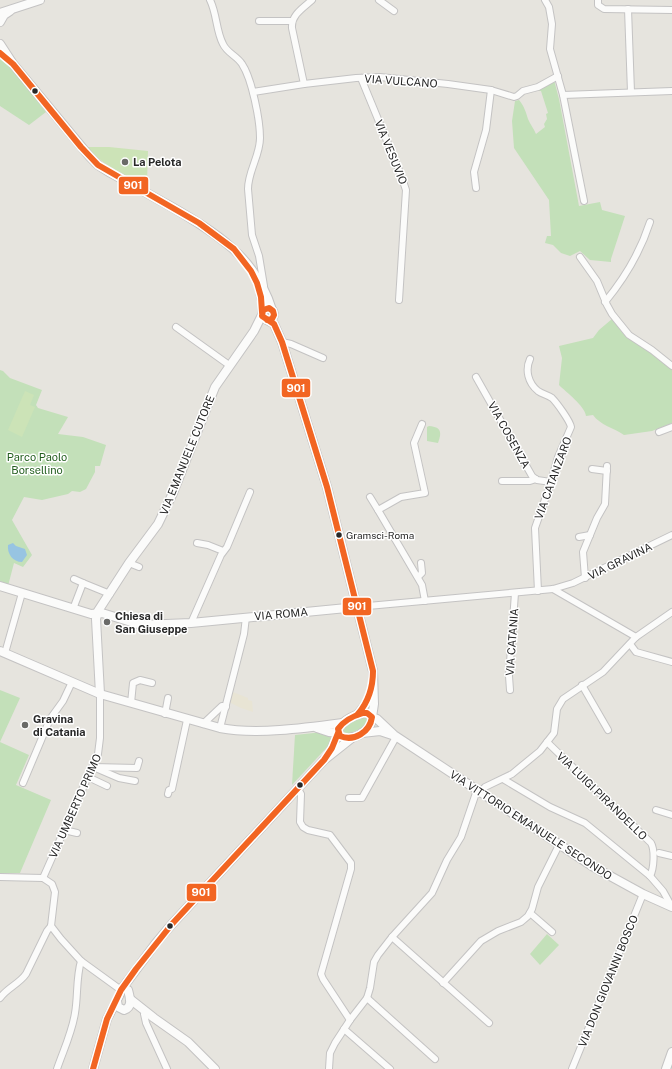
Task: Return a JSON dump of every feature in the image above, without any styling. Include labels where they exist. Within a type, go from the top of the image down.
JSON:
[{"type":"main road","points":[[0,13],[40,0]]},
{"type":"main road","points":[[0,22],[4,15],[10,10]]},
{"type":"main road","points":[[0,44],[13,64],[81,147],[98,165],[213,232],[236,251],[264,286],[273,312],[276,328]]},
{"type":"main road","points":[[0,53],[13,64]]},
{"type":"main road","points":[[253,271],[262,294],[264,316],[272,322],[282,342],[327,487],[373,671],[374,716],[371,726],[362,733],[353,737],[324,760]]},
{"type":"main road","points":[[264,316],[266,308],[273,312]]},
{"type":"main road","name":"VIA EMANUELE CUTORE","points":[[97,614],[129,563],[158,524],[173,493],[215,387],[264,316]]},
{"type":"main road","name":"VIA ROMA","points":[[0,586],[73,609],[92,614],[102,613],[141,625],[357,607]]},
{"type":"main road","name":"VIA UMBERTO PRIMO","points":[[97,614],[96,626],[100,694]]},
{"type":"main road","points":[[3,652],[100,694],[165,714],[233,731],[314,727],[343,723]]},
{"type":"main road","points":[[93,1069],[107,1019],[117,1001],[130,985],[136,969],[172,924],[324,760],[332,748],[338,733],[338,729],[343,723],[358,714],[368,701],[373,687]]},
{"type":"main road","points":[[358,714],[367,713],[374,716]]},
{"type":"main road","name":"VIA VITTORIO EMANUELE SECONDO","points":[[374,716],[395,736],[559,845],[605,874],[643,894],[672,906]]},
{"type":"main road","points":[[314,727],[329,732],[338,733],[342,738],[353,737]]},
{"type":"main road","name":"VIA VITTORIO EMANUELE SECONDO","points":[[362,733],[380,731],[395,736]]},
{"type":"main road","points":[[103,1033],[112,1019],[131,1004],[125,992]]},
{"type":"main road","points":[[125,992],[154,1018],[188,1042],[215,1069]]},
{"type":"main road","points":[[117,1001],[118,1007],[154,1018]]},
{"type":"main road","points":[[666,1069],[672,1052]]},
{"type":"street","points":[[210,0],[215,14],[221,41],[224,47],[243,64],[256,104],[260,139],[257,154],[248,181],[248,189],[252,235],[259,256],[264,286]]},
{"type":"street","points":[[304,84],[292,28],[292,20],[312,0]]},
{"type":"street","points":[[379,0],[394,11]]},
{"type":"street","points":[[545,0],[552,16],[550,49],[563,96],[584,201]]},
{"type":"street","points":[[598,0],[598,5],[600,8],[604,9],[672,10]]},
{"type":"street","points":[[628,9],[631,92]]},
{"type":"street","points":[[259,21],[292,20]]},
{"type":"street","name":"VIA VULCANO","points":[[253,92],[304,84],[380,77],[491,90],[514,97],[523,91],[538,87],[558,76]]},
{"type":"street","name":"VIA VESUVIO","points":[[361,78],[406,190],[399,300]]},
{"type":"street","points":[[476,188],[474,172],[486,130],[491,90]]},
{"type":"street","points":[[563,96],[672,91]]},
{"type":"street","points":[[605,302],[629,268],[645,237],[650,222]]},
{"type":"street","points":[[580,257],[597,281],[605,302],[612,314],[629,335],[652,350],[672,366]]},
{"type":"street","points":[[176,327],[229,365]]},
{"type":"street","points":[[282,342],[291,344],[323,358]]},
{"type":"street","name":"VIA CATANZARO","points":[[530,359],[527,372],[531,383],[538,391],[553,399],[571,425],[570,431],[558,457],[535,528],[538,591]]},
{"type":"street","name":"VIA COSENZA","points":[[476,377],[511,436],[532,476],[536,479],[551,482]]},
{"type":"street","points":[[378,510],[401,497],[425,493],[414,443],[422,424]]},
{"type":"street","points":[[659,432],[672,427]]},
{"type":"street","points":[[585,578],[583,552],[605,504],[607,469],[592,469]]},
{"type":"street","points":[[502,481],[526,481],[536,479]]},
{"type":"street","points":[[191,622],[250,492]]},
{"type":"street","points":[[370,497],[418,577],[422,586],[425,601]]},
{"type":"street","points":[[579,536],[590,535]]},
{"type":"street","name":"VIA GRAVINA","points":[[567,585],[585,578],[672,535]]},
{"type":"street","points":[[197,543],[223,551]]},
{"type":"street","points":[[129,563],[139,567]]},
{"type":"street","points":[[418,577],[422,573],[421,563]]},
{"type":"street","points":[[74,579],[110,594]]},
{"type":"street","points":[[73,609],[82,583]]},
{"type":"street","points":[[564,596],[567,585]]},
{"type":"street","name":"VIA ROMA","points":[[357,607],[538,591],[567,585]]},
{"type":"street","points":[[553,589],[636,637]]},
{"type":"street","points":[[3,652],[22,593]]},
{"type":"street","name":"VIA CATANIA","points":[[510,690],[509,676],[515,593]]},
{"type":"street","points":[[329,1069],[332,1047],[367,998],[374,962],[392,937],[432,892],[437,884],[447,860],[461,837],[478,791],[512,774],[531,759],[554,733],[559,704],[568,694],[603,672],[636,637],[672,612]]},
{"type":"street","points":[[220,728],[244,634],[246,617]]},
{"type":"street","points":[[630,644],[636,652],[672,662]]},
{"type":"street","points":[[131,703],[133,683],[140,680],[152,682]]},
{"type":"street","points":[[23,783],[50,719],[63,701],[72,682]]},
{"type":"street","points":[[583,684],[608,730]]},
{"type":"street","name":"VIA UMBERTO PRIMO","points":[[43,878],[98,754],[100,746],[100,694]]},
{"type":"street","points":[[165,714],[168,698]]},
{"type":"street","points":[[203,724],[222,706],[226,707]]},
{"type":"street","points":[[168,794],[169,790],[172,789],[187,720]]},
{"type":"street","points":[[349,798],[362,798],[395,736]]},
{"type":"street","name":"VIA LUIGI PIRANDELLO","points":[[547,742],[651,843],[653,852],[652,872],[650,876]]},
{"type":"street","points":[[93,766],[137,768],[139,761]]},
{"type":"street","points":[[93,766],[119,778],[134,781]]},
{"type":"street","points":[[88,777],[107,786]]},
{"type":"street","points":[[503,779],[550,807],[585,823],[650,876],[663,891],[672,906]]},
{"type":"street","points":[[298,789],[301,794],[300,822],[303,827],[308,830],[330,835],[351,862],[351,869],[322,974],[323,979],[350,1020]]},
{"type":"street","points":[[656,810],[672,815]]},
{"type":"street","points":[[64,830],[77,833]]},
{"type":"street","points":[[443,983],[481,941],[498,930],[521,922],[530,913],[538,887],[559,845]]},
{"type":"street","points":[[659,853],[672,856]]},
{"type":"street","points":[[0,877],[43,878],[52,884],[55,892],[51,926],[22,980],[7,990],[0,998]]},
{"type":"street","name":"VIA DON GIOVANNI BOSCO","points":[[572,1069],[643,894]]},
{"type":"street","points":[[530,913],[552,932]]},
{"type":"street","points":[[51,926],[81,961],[125,992]]},
{"type":"street","points":[[392,937],[489,1023]]},
{"type":"street","points":[[57,1069],[69,1037],[75,1014],[81,961]]},
{"type":"street","points":[[367,998],[435,1059]]},
{"type":"street","points":[[144,1014],[146,1023],[167,1069]]},
{"type":"street","points":[[344,1029],[390,1069]]},
{"type":"shaded area","points":[[233,692],[252,701],[253,712],[229,702]]},
{"type":"green space","points":[[0,56],[5,60],[46,112],[29,125],[0,106]]},
{"type":"green space","points":[[554,80],[559,99],[579,206],[600,202],[602,210],[625,216],[611,262],[590,260],[580,251],[570,256],[561,253],[553,245],[545,243],[547,236],[551,236],[549,200],[514,148],[512,121],[515,101],[519,100],[526,111],[529,121],[536,134],[545,127],[544,124],[547,119],[546,114],[548,113],[541,91],[539,91],[540,88]]},
{"type":"green space","name":"La Pelota","points":[[87,147],[109,147],[148,151],[147,183],[142,181],[137,182],[117,171],[98,158]]},
{"type":"green space","points":[[612,319],[627,337],[650,351],[672,369],[672,423],[652,431],[624,435],[603,424],[593,415],[586,416],[579,404],[559,385],[562,358],[559,346],[593,338],[599,330]]},
{"type":"green space","name":"Parco Paolo Borsellino","points":[[0,370],[10,378],[42,390],[36,405],[38,408],[68,417],[58,434],[83,437],[106,445],[100,466],[95,466],[95,472],[86,489],[80,492],[72,491],[68,494],[42,500],[24,497],[12,520],[32,555],[23,567],[14,563],[8,586],[2,584],[0,581]]},
{"type":"green space","points":[[25,391],[34,395],[30,405],[35,407],[22,437],[8,430]]},
{"type":"green space","points":[[429,426],[439,429],[440,437],[438,443],[427,441],[427,427]]},
{"type":"green space","points":[[0,690],[20,698],[0,742]]},
{"type":"green space","points":[[362,716],[368,719],[366,726],[344,735],[341,730],[343,725]]},
{"type":"green space","points":[[323,732],[330,734],[330,744],[292,785],[295,735]]},
{"type":"green space","points":[[0,742],[29,755],[16,785],[51,800],[20,873],[0,873]]},
{"type":"green space","points":[[547,934],[559,945],[540,965],[530,954]]},
{"type":"water","points":[[13,543],[16,546],[25,549],[27,555],[22,562],[13,559],[8,551],[8,545]]},
{"type":"transit line","name":"901","points":[[0,53],[13,64],[81,147],[98,165],[199,223],[234,249],[251,271],[257,283],[261,297],[262,312]]},
{"type":"transit line","name":"901","points":[[267,320],[272,319],[274,315],[273,311],[269,308],[263,310],[262,316],[274,324],[282,342],[327,487],[373,671],[370,694],[358,714]]},
{"type":"transit line","name":"901","points":[[363,713],[367,713],[372,717],[371,722],[365,731],[356,737],[345,738],[340,736],[338,729],[343,723],[352,717],[363,713]]},
{"type":"transit line","name":"901","points":[[93,1069],[107,1019],[121,990],[136,969],[172,924],[324,760],[332,748],[338,733]]},
{"type":"place","name":"La Pelota","points":[[125,162]]},
{"type":"place","name":"Gramsci-Roma","points":[[339,535]]},
{"type":"place","name":"Chiesa di San Giuseppe","points":[[107,622]]},
{"type":"place","name":"Gravina di Catania","points":[[25,725]]}]
